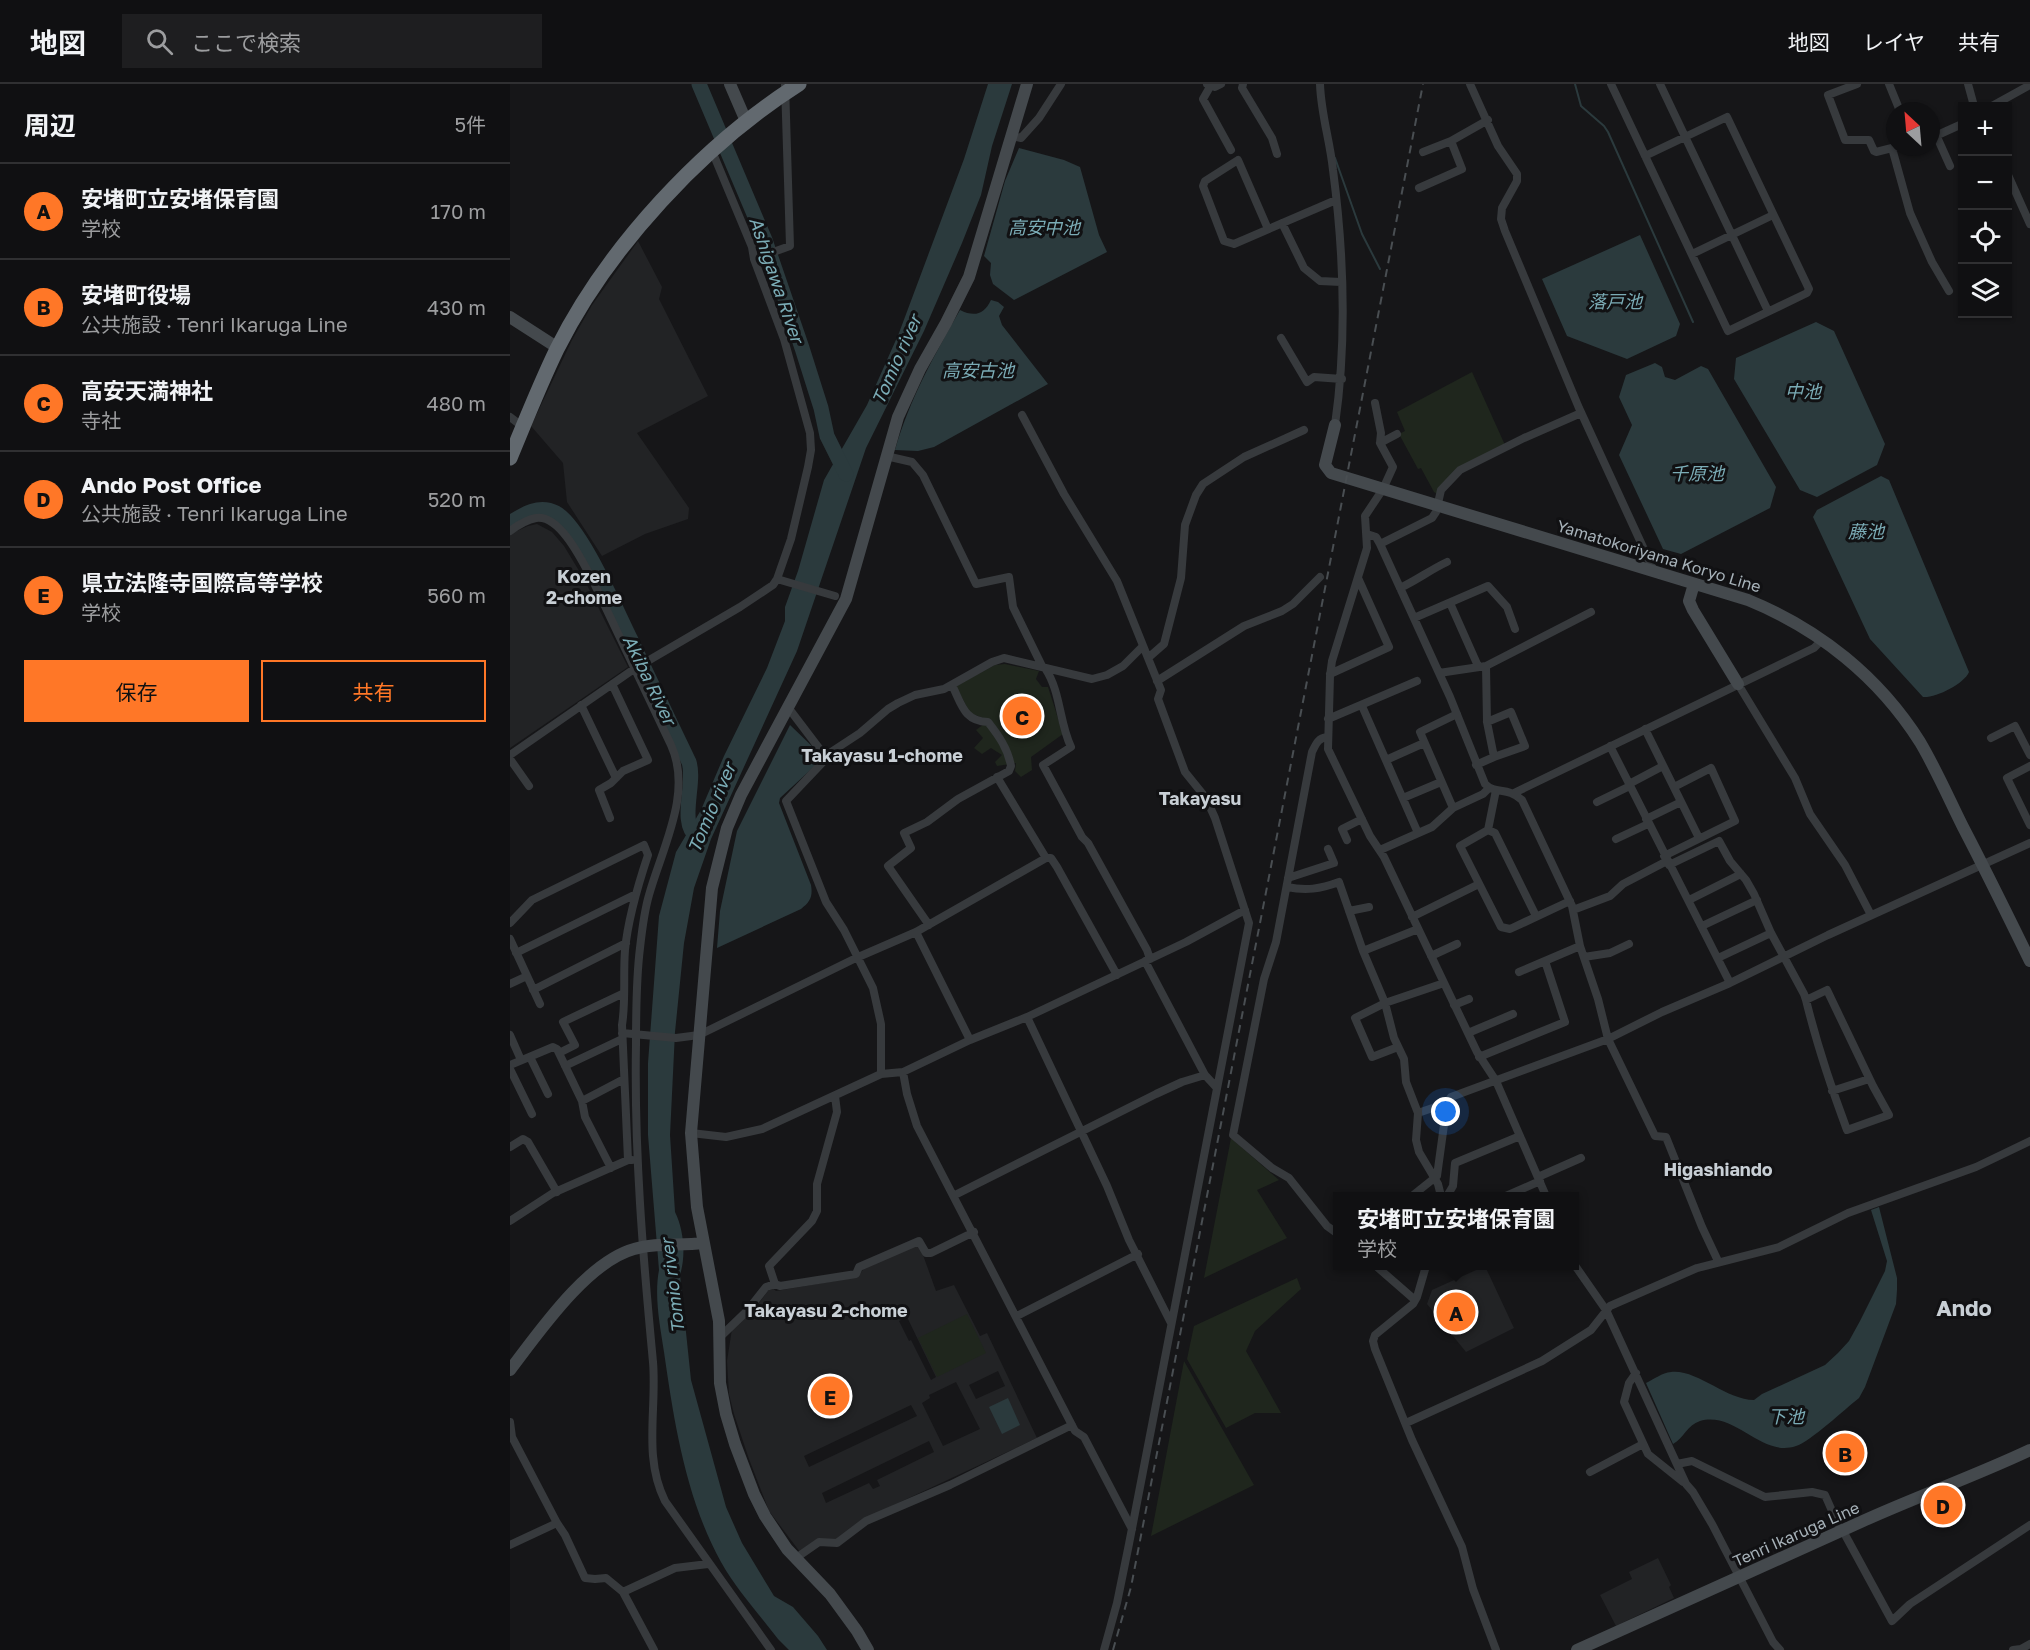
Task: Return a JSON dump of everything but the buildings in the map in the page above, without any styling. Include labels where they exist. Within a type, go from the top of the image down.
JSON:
[{"type":"highway","points":[[510,458],[558,348],[592,290],[615,258],[654,210],[713,149],[785,88],[799,84]]},
{"type":"main road","points":[[730,84],[746,121]]},
{"type":"main road","points":[[868,1650],[830,1594],[775,1534],[754,1494],[726,1414],[720,1383],[719,1321],[700,1244],[692,1133],[712,888],[727,828],[741,795],[841,598],[898,417],[920,369],[969,277],[1027,84]]},
{"type":"main road","points":[[510,317],[558,348]]},
{"type":"main road","name":"Yamatokoriyama Koryo Line","points":[[1335,425],[1325,465],[1327,470],[1346,478],[1724,592],[1773,610],[1823,639],[1871,680],[1920,743],[2030,961]]},
{"type":"main road","points":[[1694,584],[1689,601],[1738,684]]},
{"type":"main road","points":[[510,1370],[554,1314],[589,1277],[612,1259],[634,1249],[645,1247],[700,1244]]},
{"type":"main road","name":"Tenri Ikaruga Line","points":[[1576,1650],[2030,1450]]},
{"type":"street","points":[[1011,136],[1021,138],[1039,118],[1061,84]]},
{"type":"street","points":[[1221,84],[1215,87],[1208,85],[1203,99],[1231,150]]},
{"type":"street","points":[[1243,84],[1242,87],[1272,138],[1277,154]]},
{"type":"street","points":[[1321,84],[1323,119],[1333,168],[1341,282],[1342,379],[1335,425]]},
{"type":"street","points":[[1470,84],[1498,146],[1517,174],[1516,181],[1502,208],[1501,219],[1505,231],[1581,413],[1654,571]]},
{"type":"street","points":[[1611,84],[1645,156],[1692,254],[1728,331],[1808,292],[1809,289],[1727,117],[1645,156]]},
{"type":"street","points":[[1660,84],[1768,311]]},
{"type":"street","points":[[1889,84],[1896,102]]},
{"type":"street","points":[[1968,84],[1973,102]]},
{"type":"street","points":[[1851,85],[1828,95],[1845,140],[1869,140],[1874,151],[1886,150]]},
{"type":"street","points":[[1999,102],[2030,85]]},
{"type":"street","points":[[756,258],[790,246],[785,88]]},
{"type":"street","points":[[1423,152],[1451,141],[1488,120]]},
{"type":"street","points":[[1940,135],[1958,126]]},
{"type":"street","points":[[1419,188],[1462,168],[1451,141]]},
{"type":"street","points":[[1940,148],[1950,166]]},
{"type":"street","points":[[529,786],[510,757],[634,669],[768,589],[777,579],[791,539],[808,467],[811,450],[810,432],[784,339],[752,247],[713,149]]},
{"type":"street","points":[[1896,156],[1910,213],[1932,262],[1949,291]]},
{"type":"street","points":[[1268,229],[1238,160],[1205,181],[1203,186],[1224,241],[1234,244],[1336,200]]},
{"type":"street","points":[[2012,186],[2030,224]]},
{"type":"street","points":[[1692,254],[1773,215]]},
{"type":"street","points":[[1282,223],[1304,268],[1320,281],[1341,282]]},
{"type":"street","points":[[1281,338],[1307,382],[1314,377],[1342,379]]},
{"type":"street","points":[[1375,403],[1381,433],[1380,443],[1393,467],[1383,489],[1365,516],[1367,548],[1332,661],[1328,749],[1413,917],[1479,1056],[1496,1081],[1544,1192]]},
{"type":"street","points":[[1380,544],[1432,518],[1441,490],[1460,470],[1581,413]]},
{"type":"street","points":[[1022,415],[1064,494],[1117,581],[1161,690],[1158,699],[1185,772],[1206,798],[1215,818],[1249,922],[1132,1528],[1117,1603],[1104,1650]]},
{"type":"street","points":[[510,417],[523,427]]},
{"type":"street","points":[[1148,658],[1164,644],[1181,578],[1185,525],[1196,495],[1203,484],[1244,457],[1304,430]]},
{"type":"street","points":[[1380,443],[1397,434]]},
{"type":"street","points":[[886,456],[912,462],[923,475],[976,584],[1009,577],[1012,607],[1050,676],[1059,703],[1065,734],[1071,747],[1043,765],[1147,950],[1148,960],[1204,1075],[1217,1089]]},
{"type":"street","points":[[510,531],[538,517],[553,523],[561,530],[589,574],[675,753],[680,775],[674,811],[650,892],[638,966],[635,1086],[654,1382],[653,1468],[659,1490],[665,1501],[771,1650]]},
{"type":"street","points":[[1367,534],[1376,537],[1380,544],[1457,714],[1476,765],[1492,789],[1488,831]]},
{"type":"street","points":[[1400,588],[1447,562]]},
{"type":"street","points":[[1157,681],[1244,626],[1282,611],[1293,604],[1320,577]]},
{"type":"street","points":[[1330,674],[1389,647],[1358,578]]},
{"type":"street","points":[[777,579],[841,598]]},
{"type":"street","points":[[1414,618],[1488,586],[1507,607],[1515,629]]},
{"type":"street","points":[[1450,603],[1482,666],[1487,722],[1494,757]]},
{"type":"street","points":[[1439,673],[1482,666],[1591,612]]},
{"type":"street","points":[[1514,793],[1814,648],[1823,639]]},
{"type":"street","points":[[881,1074],[880,1024],[873,988],[844,930],[826,902],[786,801],[823,762],[825,756],[860,733],[888,709],[915,695],[944,689],[992,662],[1004,658],[1092,679],[1107,675],[1123,666],[1143,646]]},
{"type":"street","points":[[1328,718],[1362,706],[1417,681]]},
{"type":"street","points":[[610,818],[599,790],[623,771],[648,760],[612,684]]},
{"type":"street","points":[[1738,684],[1795,778],[1810,814],[1845,865],[1871,915]]},
{"type":"street","points":[[929,925],[888,866],[911,848],[904,833],[927,822],[958,799],[1009,771],[1011,766],[1000,737],[988,722],[977,722],[970,718],[952,685]]},
{"type":"street","points":[[581,705],[616,778]]},
{"type":"street","points":[[787,706],[825,756]]},
{"type":"street","points":[[1362,706],[1418,833]]},
{"type":"street","points":[[1476,765],[1525,746],[1511,712],[1487,722]]},
{"type":"street","points":[[1453,808],[1420,732],[1457,714]]},
{"type":"street","points":[[1990,738],[2014,724],[2030,755]]},
{"type":"street","points":[[1645,729],[1699,838]]},
{"type":"street","points":[[1327,737],[1317,742],[1312,752],[1276,942],[1264,979],[1233,1135],[1272,1168],[1289,1178],[1333,1230]]},
{"type":"street","points":[[1386,760],[1424,743]]},
{"type":"street","points":[[1610,746],[1730,983]]},
{"type":"street","points":[[1597,802],[1664,766]]},
{"type":"street","points":[[2030,766],[2007,778],[2030,825]]},
{"type":"street","points":[[1573,910],[1610,896],[1623,884],[1667,860],[1699,838],[1735,821],[1711,768],[1674,787]]},
{"type":"street","points":[[997,777],[1046,858]]},
{"type":"street","points":[[1402,798],[1441,782]]},
{"type":"street","points":[[1380,850],[1432,827],[1453,808],[1492,789],[1514,793],[1522,800],[1570,901],[1580,946],[1598,999],[1608,1039],[1655,1136],[1666,1137],[1718,1261]]},
{"type":"street","points":[[1616,839],[1681,802]]},
{"type":"street","points":[[1347,840],[1342,829],[1362,819]]},
{"type":"street","points":[[1536,916],[1495,833],[1488,831],[1460,846],[1501,927],[1510,929],[1570,901]]},
{"type":"street","points":[[1667,860],[1719,841],[1757,900],[1771,933],[1801,986],[1825,1071],[1847,1130],[1889,1115],[1869,1079],[1827,990],[1806,1000]]},
{"type":"street","points":[[1418,1192],[1437,1176],[1447,1103],[1451,1097],[1608,1039],[2030,843]]},
{"type":"street","points":[[510,923],[532,900],[644,845],[648,855],[636,894],[626,943],[622,1036],[628,1160]]},
{"type":"street","points":[[1287,883],[1334,863],[1328,849]]},
{"type":"street","points":[[565,1066],[622,1036],[676,1038],[699,1035],[856,958],[916,932],[1046,858],[1051,858],[1057,867],[1117,975]]},
{"type":"street","points":[[1689,900],[1741,874]]},
{"type":"street","points":[[1287,883],[1301,890],[1314,890],[1339,882],[1404,1059],[1406,1082],[1418,1113],[1416,1140],[1419,1152],[1438,1184],[1440,1192]]},
{"type":"street","points":[[1413,917],[1479,884]]},
{"type":"street","points":[[516,953],[636,894]]},
{"type":"street","points":[[1702,926],[1757,900]]},
{"type":"street","points":[[1349,911],[1369,907]]},
{"type":"street","points":[[692,1133],[726,1137],[762,1129],[881,1074],[903,1072],[970,1040],[1027,1017],[1148,960],[1245,910]]},
{"type":"street","points":[[1363,951],[1418,929]]},
{"type":"street","points":[[916,932],[970,1040]]},
{"type":"street","points":[[1718,958],[1771,933]]},
{"type":"street","points":[[510,939],[540,1004]]},
{"type":"street","points":[[533,990],[626,943]]},
{"type":"street","points":[[1431,956],[1458,944]]},
{"type":"street","points":[[1584,957],[1610,953],[1629,944]]},
{"type":"street","points":[[1520,972],[1580,946]]},
{"type":"street","points":[[1479,1056],[1565,1022],[1545,961]]},
{"type":"street","points":[[510,984],[527,976]]},
{"type":"street","points":[[1398,1047],[1372,1058],[1355,1018],[1385,1003],[1444,983]]},
{"type":"street","points":[[559,1053],[575,1046],[563,1022],[624,993]]},
{"type":"street","points":[[1454,1005],[1469,999]]},
{"type":"street","points":[[1468,1033],[1514,1014]]},
{"type":"street","points":[[1027,1017],[1129,1240],[1172,1324]]},
{"type":"street","points":[[510,1035],[548,1094]]},
{"type":"street","points":[[532,1114],[510,1067],[554,1047],[582,1101],[585,1118],[611,1168]]},
{"type":"street","points":[[903,1072],[917,1125],[1075,1431],[1084,1437],[1132,1528]]},
{"type":"street","points":[[955,1195],[1182,1082],[1204,1075]]},
{"type":"street","points":[[1832,1091],[1869,1079]]},
{"type":"street","points":[[582,1101],[624,1080]]},
{"type":"street","points":[[775,1284],[769,1266],[812,1221],[817,1211],[817,1184],[837,1112],[836,1096]]},
{"type":"street","points":[[1418,1113],[1447,1103]]},
{"type":"street","points":[[1450,1192],[1453,1186],[1455,1163],[1520,1136]]},
{"type":"street","points":[[510,1147],[523,1139],[528,1142],[557,1192]]},
{"type":"street","points":[[1406,1424],[1542,1361],[1591,1330],[1610,1306],[1718,1261],[1779,1247],[1848,1213],[1976,1167],[2030,1141]]},
{"type":"street","points":[[1515,1192],[1581,1158]]},
{"type":"street","points":[[510,1221],[557,1192],[628,1160],[638,1160]]},
{"type":"street","points":[[720,1337],[747,1311],[766,1287],[856,1274],[859,1268],[919,1241],[926,1253],[931,1253],[974,1232]]},
{"type":"street","points":[[1017,1317],[1138,1254]]},
{"type":"street","points":[[1381,1270],[1415,1300]]},
{"type":"street","points":[[1425,1270],[1415,1300],[1403,1313],[1375,1335],[1374,1349],[1416,1450],[1462,1547],[1471,1581],[1496,1650]]},
{"type":"street","points":[[1579,1270],[1606,1310],[1681,1463],[1686,1484]]},
{"type":"street","points":[[1636,1373],[1629,1383],[1624,1402],[1648,1454],[1693,1492],[1773,1642],[1780,1650]]},
{"type":"street","points":[[510,1422],[512,1437],[565,1535],[585,1578],[606,1578],[623,1592],[654,1650]]},
{"type":"street","points":[[796,1558],[819,1542],[837,1543],[866,1521],[950,1485],[1072,1425]]},
{"type":"street","points":[[1590,1472],[1643,1444]]},
{"type":"street","points":[[1681,1463],[1692,1461],[1765,1497],[1812,1492],[1825,1495],[1842,1531],[1892,1621],[1910,1605],[2030,1525]]},
{"type":"street","points":[[510,1545],[557,1523]]},
{"type":"street","points":[[623,1592],[675,1568],[708,1564]]},
{"type":"street","points":[[2015,1650],[2030,1644]]},
{"type":"shaded area","points":[[638,241],[662,287],[659,299],[708,396],[637,433],[689,508],[688,519],[645,534],[602,556],[567,502],[563,463],[531,426],[572,340],[592,305]]},
{"type":"shaded area","points":[[1472,372],[1505,445],[1458,469],[1438,495],[1421,468],[1418,469],[1399,434],[1405,431],[1397,412]]},
{"type":"shaded area","points":[[537,524],[552,532],[564,546],[584,579],[628,667],[510,748],[510,534]]},
{"type":"shaded area","points":[[1005,664],[1039,671],[1036,679],[1042,687],[1048,687],[1063,734],[1031,757],[1032,770],[1021,777],[1015,771],[1016,763],[997,766],[995,762],[1002,755],[991,748],[982,754],[974,748],[983,738],[976,730],[984,724],[986,719],[970,713],[956,686],[995,665]]},
{"type":"shaded area","points":[[1231,1138],[1279,1180],[1257,1190],[1287,1238],[1204,1278]]},
{"type":"shaded area","points":[[919,1244],[936,1291],[954,1285],[980,1336],[987,1333],[1037,1438],[866,1518],[836,1540],[800,1552],[769,1511],[734,1414],[729,1394],[727,1361],[732,1329],[747,1316],[753,1317],[755,1308],[771,1287],[776,1291],[858,1277],[864,1268]],"holes":[[[907,1317],[936,1377],[931,1380],[899,1321]],[[998,1371],[1005,1386],[976,1399],[969,1385]],[[956,1382],[980,1429],[943,1446],[922,1403],[930,1398],[929,1395]],[[911,1405],[917,1416],[809,1467],[804,1456]],[[929,1441],[934,1452],[877,1480],[880,1486],[873,1489],[869,1483],[826,1503],[822,1493]]]},
{"type":"shaded area","points":[[1476,1270],[1487,1270],[1514,1328],[1466,1352],[1427,1304],[1432,1290]]},
{"type":"shaded area","points":[[1297,1278],[1301,1289],[1255,1331],[1246,1351],[1281,1413],[1255,1413],[1226,1428],[1187,1359],[1194,1326]]},
{"type":"shaded area","points":[[967,1314],[986,1353],[937,1377],[918,1338]]},
{"type":"shaded area","points":[[1184,1361],[1254,1485],[1151,1536]]},
{"type":"shaded area","points":[[1658,1558],[1671,1585],[1669,1587],[1674,1598],[1616,1626],[1600,1595],[1632,1579],[1629,1572]]},
{"type":"water","name":"Tomio river","points":[[988,84],[1012,84],[992,146],[981,195],[924,331],[866,448],[797,651],[711,839],[694,888],[684,943],[675,1032],[670,1135],[675,1212],[683,1243],[680,1275],[691,1380],[726,1507],[742,1543],[774,1596],[793,1607],[827,1650],[789,1650],[734,1582],[709,1538],[690,1486],[672,1405],[658,1311],[659,1270],[648,1135],[648,1063],[659,916],[676,852],[701,810],[724,756],[767,668],[785,621],[785,607],[798,571],[824,480],[867,405],[899,333],[964,159]]},
{"type":"water","name":"高安中池","points":[[1019,148],[1064,160],[1080,167],[1099,235],[1107,252],[1014,300],[993,284],[990,275],[991,263],[984,256],[1005,181]]},
{"type":"water","name":"落戸池","points":[[1640,235],[1680,324],[1676,336],[1627,359],[1567,336],[1542,279]]},
{"type":"water","name":"高安古池","points":[[991,300],[1004,307],[999,316],[1002,325],[1048,384],[934,447],[918,451],[895,450],[915,395],[960,310],[970,314],[982,312]]},
{"type":"water","name":"中池","points":[[1816,322],[1834,331],[1885,444],[1877,465],[1817,497],[1800,490],[1734,379],[1736,358]]},
{"type":"water","name":"千原池","points":[[1655,363],[1662,367],[1665,377],[1675,380],[1701,366],[1708,369],[1776,487],[1770,508],[1681,554],[1663,549],[1619,455],[1632,425],[1619,397],[1626,375]]},
{"type":"water","name":"藤池","points":[[1881,476],[1889,480],[1969,672],[1956,685],[1929,697],[1923,697],[1870,639],[1813,517],[1817,510]]},
{"type":"water","points":[[790,725],[817,751],[818,763],[780,798],[779,803],[811,885],[812,893],[809,901],[801,909],[717,948],[720,911],[737,831]]},
{"type":"water","name":"下池","points":[[1879,1207],[1897,1278],[1896,1304],[1859,1398],[1819,1432],[1796,1446],[1783,1448],[1771,1446],[1725,1422],[1713,1420],[1696,1423],[1673,1444],[1646,1383],[1664,1374],[1681,1372],[1743,1399],[1754,1400],[1762,1394],[1825,1365],[1849,1341],[1885,1271],[1887,1261],[1871,1210]]},
{"type":"water","points":[[1008,1398],[1020,1425],[1002,1434],[989,1407]]},
{"type":"waterway","name":"Ashigawa River","points":[[699,84],[765,240],[821,408],[827,436],[846,474]]},
{"type":"waterway","points":[[1575,84],[1581,106],[1608,132],[1693,322]]},
{"type":"waterway","points":[[1335,158],[1362,234],[1380,269]]},
{"type":"waterway","name":"Akiba River","points":[[510,523],[532,511],[550,510],[566,521],[587,551],[689,762],[691,771],[689,822],[691,830],[697,837]]},
{"type":"railway","points":[[1113,1650],[1131,1587],[1423,84]]},
{"type":"place","name":"高安天満神社","points":[[1022,716]]},
{"type":"place","name":"安堵町立安堵保育園","points":[[1456,1312]]},
{"type":"place","name":"県立法隆寺国際高等学校","points":[[830,1396]]},
{"type":"place","name":"安堵町役場","points":[[1845,1453]]},
{"type":"place","name":"Ando Post Office","points":[[1943,1505]]},
{"type":"district","name":"Kozen 2-chome","points":[[584,587]]},
{"type":"district","name":"Takayasu 1-chome","points":[[882,756]]},
{"type":"district","name":"Takayasu","points":[[1200,799]]},
{"type":"district","name":"Higashiando","points":[[1718,1170]]},
{"type":"district","name":"Ando","points":[[1964,1308]]},
{"type":"district","name":"Takayasu 2-chome","points":[[826,1311]]}]
